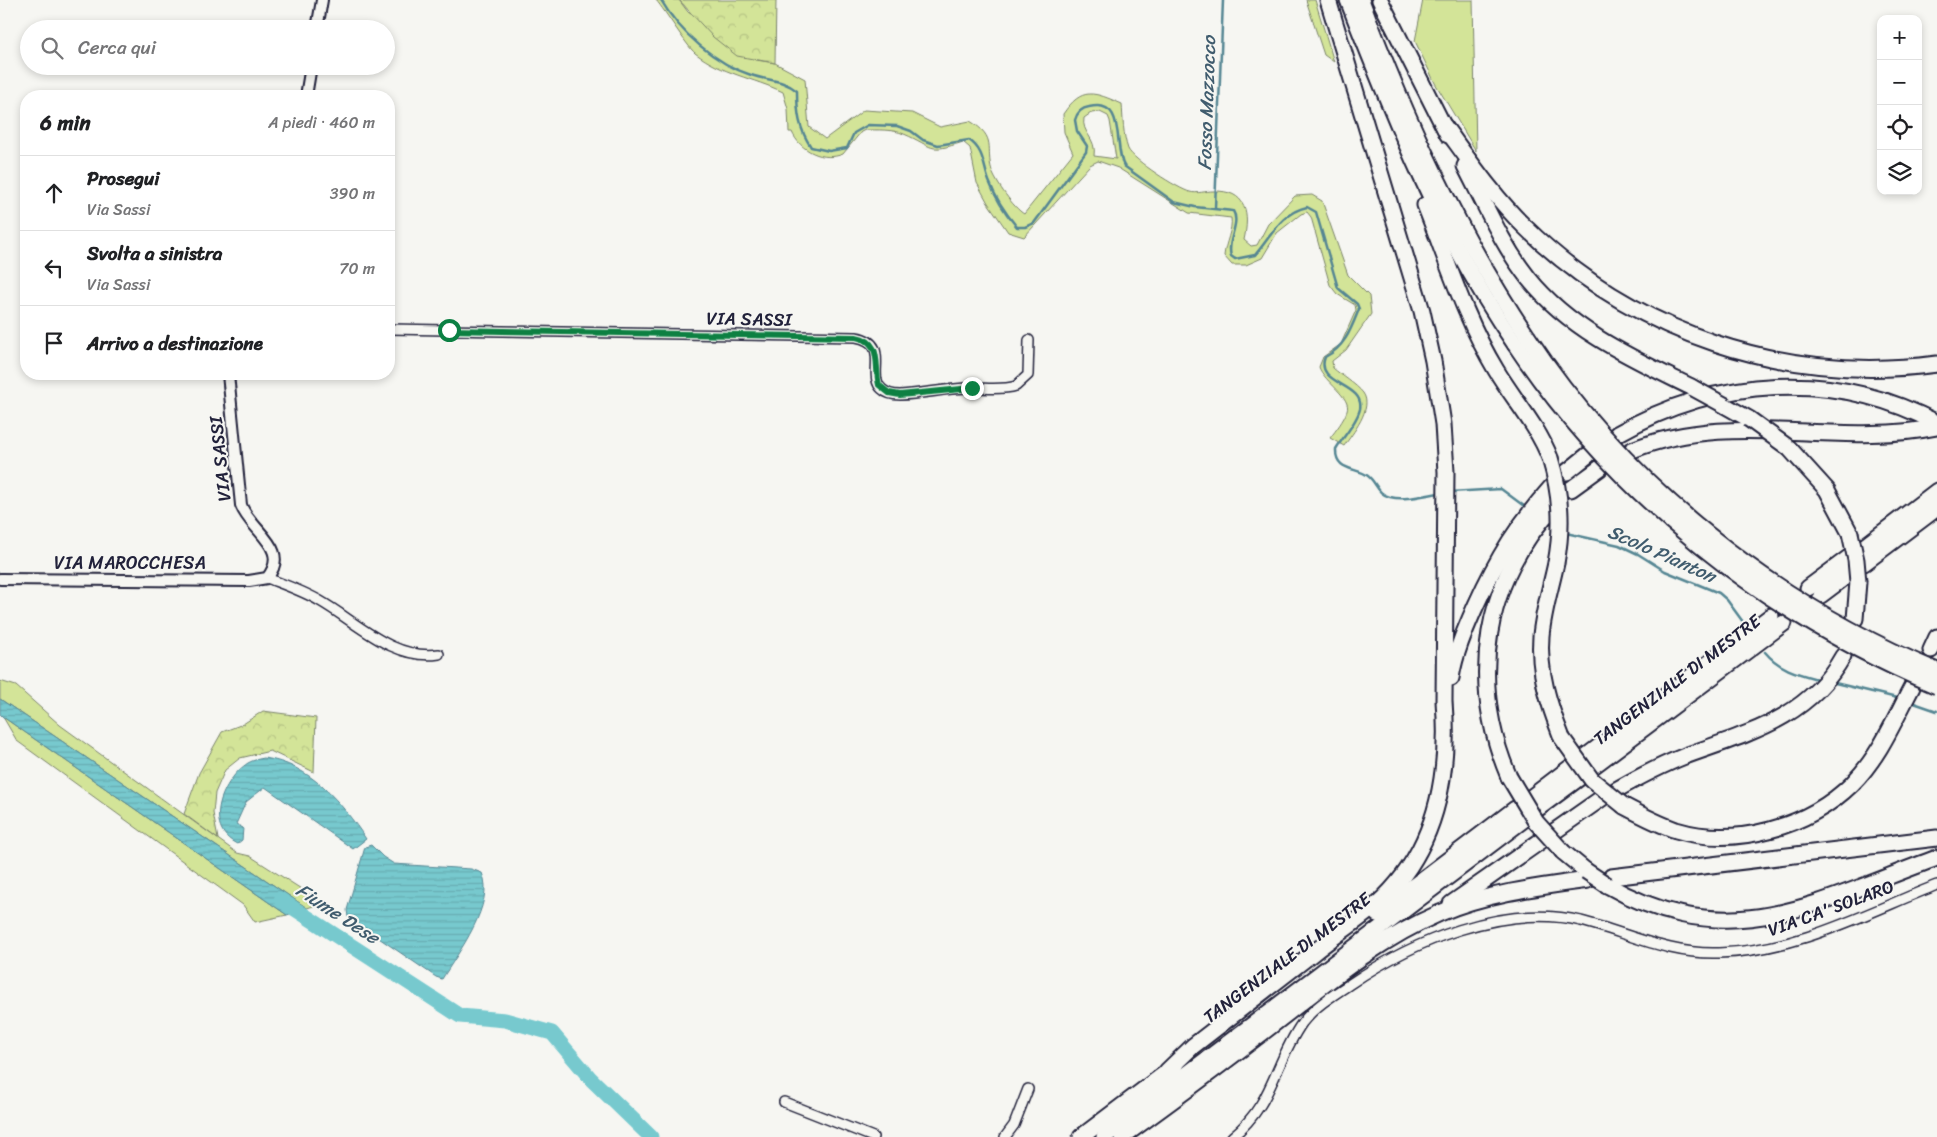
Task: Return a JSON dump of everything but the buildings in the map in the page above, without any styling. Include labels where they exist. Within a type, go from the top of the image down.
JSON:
[{"type":"highway","points":[[1328,0],[1422,311],[1434,361],[1443,424],[1446,472],[1444,701],[1446,726]]},
{"type":"highway","points":[[1352,0],[1403,137],[1451,237],[1521,340],[1566,412],[1603,455],[1664,516],[1752,586],[1824,631],[1937,686]]},
{"type":"highway","points":[[1352,0],[1453,212],[1491,280],[1521,340],[1558,380],[1592,423],[1651,485],[1700,528],[1759,573],[1804,603],[1853,631],[1937,671]]},
{"type":"highway","points":[[1380,0],[1500,235],[1529,279],[1544,296],[1597,338],[1749,419],[1790,448],[1827,490],[1850,534],[1857,564],[1855,620]]},
{"type":"highway","points":[[1444,126],[1491,188],[1524,226],[1558,256],[1604,292],[1639,312],[1710,342],[1777,360],[1842,368],[1879,368],[1937,364]]},
{"type":"highway","points":[[1403,137],[1410,166],[1474,327],[1496,370],[1529,416],[1550,458],[1560,506],[1561,535],[1541,636],[1542,670],[1549,704],[1562,738],[1592,780],[1624,806],[1650,820],[1678,830],[1707,835],[1737,836],[1774,829],[1822,806],[1852,784],[1873,759],[1912,688]]},
{"type":"highway","points":[[1617,434],[1678,405],[1728,391],[1760,387],[1794,386],[1829,389],[1870,397],[1912,411],[1937,423]]},
{"type":"highway","points":[[1632,450],[1674,436],[1711,431],[1756,430],[1869,434],[1900,433],[1937,427]]},
{"type":"highway","points":[[1567,472],[1588,455]]},
{"type":"highway","points":[[1571,489],[1600,468]]},
{"type":"highway","points":[[1167,1071],[1192,1046],[1376,904],[1415,856],[1434,815],[1444,769],[1451,680],[1458,648],[1492,570],[1529,524],[1547,506],[1553,485]]},
{"type":"highway","points":[[1857,564],[1937,491]]},
{"type":"highway","points":[[1815,592],[1937,508]]},
{"type":"highway","points":[[1529,524],[1503,585],[1492,621],[1487,648],[1488,707],[1497,745],[1509,777],[1536,822],[1587,875]]},
{"type":"highway","name":"TANGENZIALE DI MESTRE","points":[[1588,763],[1778,620]]},
{"type":"highway","points":[[1616,790],[1683,757],[1764,728],[1793,711],[1812,695],[1834,671],[1843,656]]},
{"type":"highway","points":[[1533,804],[1575,773]]},
{"type":"highway","points":[[1122,1137],[1357,961],[1394,936],[1431,917],[1602,798]]},
{"type":"highway","name":"TANGENZIALE DI MESTRE","points":[[1081,1137],[1167,1071],[1519,814],[1104,1137]]},
{"type":"highway","points":[[1609,881],[1937,838]]},
{"type":"highway","points":[[1431,917],[1501,894],[1587,875],[1609,881],[1634,899],[1676,913],[1717,919],[1746,919],[1806,908],[1937,858]]},
{"type":"street","points":[[319,20],[322,0]]},
{"type":"street","points":[[307,90],[310,75]]},
{"type":"street","name":"VIA SASSI","points":[[395,329],[856,337],[867,340],[874,347],[877,356],[878,381],[881,388],[889,393],[900,395],[951,389],[1016,386],[1028,375],[1029,340]]},
{"type":"street","name":"VIA SASSI","points":[[229,380],[240,505],[246,519],[269,542],[275,552],[275,566],[264,579]]},
{"type":"street","name":"VIA MAROCCHESA","points":[[0,579],[264,579],[319,600],[402,652],[423,656],[439,654]]},
{"type":"street","name":"VIA CA' SOLARO","points":[[1232,1137],[1246,1126],[1265,1100],[1298,1030],[1309,1015],[1369,972],[1415,947],[1442,935],[1499,920],[1552,918],[1580,921],[1678,951],[1736,953],[1773,948],[1806,938],[1937,886]]},
{"type":"street","points":[[1005,1137],[1014,1125],[1028,1089]]},
{"type":"street","points":[[784,1102],[873,1137]]},
{"type":"green space","points":[[656,0],[679,0],[688,12],[756,60],[775,63],[805,79],[809,127],[825,139],[864,110],[912,113],[940,127],[970,121],[979,127],[987,138],[990,163],[997,182],[1011,201],[1024,214],[1073,153],[1064,132],[1063,114],[1076,99],[1089,94],[1122,104],[1124,132],[1128,149],[1138,160],[1156,173],[1176,186],[1190,192],[1224,192],[1233,194],[1239,199],[1244,205],[1246,212],[1244,240],[1251,246],[1257,245],[1268,224],[1295,196],[1312,195],[1322,201],[1348,275],[1369,296],[1371,314],[1346,350],[1332,361],[1333,368],[1353,383],[1366,399],[1366,406],[1361,421],[1344,446],[1330,438],[1344,418],[1347,406],[1342,395],[1326,378],[1319,367],[1323,357],[1341,344],[1356,310],[1355,305],[1337,294],[1330,285],[1311,217],[1307,212],[1301,214],[1277,233],[1262,258],[1246,265],[1232,265],[1224,256],[1231,227],[1231,218],[1189,213],[1118,168],[1098,161],[1090,165],[1024,237],[1008,232],[977,183],[970,148],[963,142],[937,148],[900,132],[865,130],[861,132],[843,154],[828,157],[813,153],[801,145],[792,132],[789,132],[788,109],[783,92],[727,71],[695,53]],"holes":[[[1100,112],[1108,116],[1110,121],[1116,159],[1094,156],[1093,145],[1084,123],[1084,118],[1091,113]]]},
{"type":"green space","points":[[679,0],[776,0],[775,63],[737,56],[713,37]]},
{"type":"green space","points":[[1306,0],[1315,0],[1334,62],[1324,55]]},
{"type":"green space","points":[[1423,0],[1473,0],[1476,151],[1435,83],[1415,41]]},
{"type":"green space","points":[[0,681],[16,686],[60,725],[237,853],[250,856],[323,903],[307,908],[0,699]]},
{"type":"green space","points":[[263,711],[316,718],[314,772],[270,751],[240,758],[225,770],[215,793],[213,813],[218,839],[184,814],[199,773],[222,732],[243,724]]},
{"type":"green space","points":[[3,717],[287,915],[255,922],[243,905],[17,741]]},
{"type":"water","points":[[0,699],[307,908],[287,915],[3,717],[0,714]]},
{"type":"water","points":[[264,758],[296,768],[323,787],[346,812],[366,839],[353,849],[265,787],[246,802],[236,824],[243,828],[242,840],[237,844],[226,836],[220,826],[219,815],[224,791],[239,770],[250,762]]},
{"type":"water","points":[[371,845],[383,857],[394,864],[471,869],[482,873],[485,885],[480,913],[442,979],[436,977],[348,917],[347,910],[365,847]]},
{"type":"waterway","name":"Scolo Pianton","points":[[661,0],[688,35],[712,55],[738,70],[757,77],[781,82],[797,91],[800,121],[811,147],[829,151],[847,148],[854,133],[868,125],[897,126],[911,131],[923,140],[938,145],[969,140],[978,148],[994,193],[1017,227],[1025,227],[1034,223],[1086,152],[1087,146],[1077,131],[1075,120],[1078,113],[1086,108],[1101,106],[1109,110],[1114,117],[1124,166],[1174,202],[1195,207],[1233,211],[1235,227],[1230,250],[1231,256],[1235,259],[1255,255],[1277,226],[1290,214],[1307,207],[1316,212],[1338,288],[1357,304],[1359,309],[1342,343],[1325,357],[1324,366],[1327,373],[1355,394],[1359,400],[1360,409],[1358,414],[1336,449],[1339,462],[1368,476],[1386,496],[1402,498],[1440,493]]},
{"type":"waterway","name":"Fosso Mazzocco","points":[[1215,208],[1223,0]]},
{"type":"waterway","name":"Scolo Pianton","points":[[1450,492],[1501,489],[1528,509]]},
{"type":"waterway","name":"Scolo Pianton","points":[[1566,533],[1619,545],[1638,554],[1665,571],[1719,593],[1727,600],[1746,626]]},
{"type":"waterway","name":"Scolo Pianton","points":[[1765,652],[1784,667],[1821,680]]},
{"type":"waterway","name":"Scolo Pianton","points":[[1831,682],[1901,699]]},
{"type":"waterway","name":"Scolo Pianton","points":[[1911,702],[1937,711]]},
{"type":"waterway","name":"Fiume Dese","points":[[281,900],[460,1016],[505,1020],[552,1033],[591,1079],[651,1137]]},
{"type":"route","points":[[449,330],[732,336],[848,336],[867,340],[874,347],[877,356],[879,385],[889,393],[900,395],[972,388]]}]
